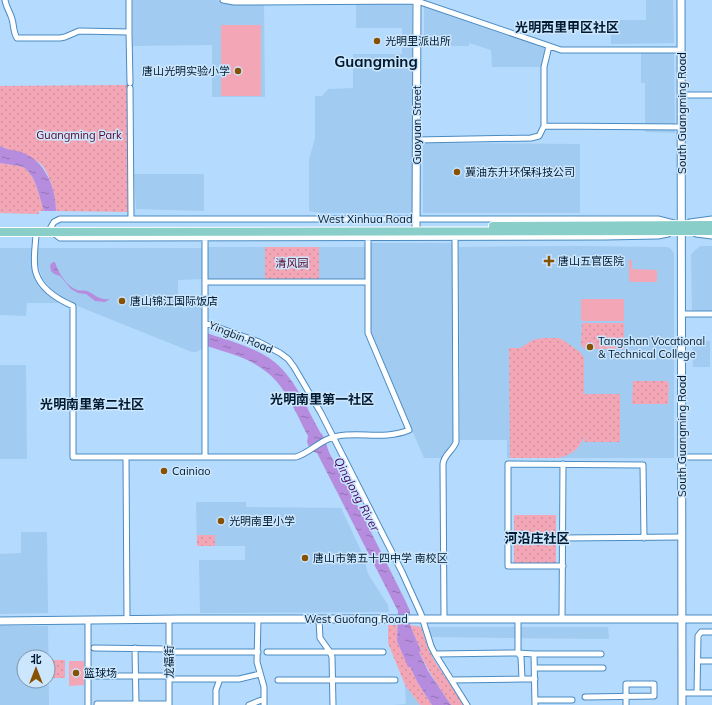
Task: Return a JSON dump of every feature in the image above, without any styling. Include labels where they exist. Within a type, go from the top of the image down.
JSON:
[{"type":"main road","name":"West Xinhua Road","points":[[0,232],[36,232],[51,229],[416,223],[682,228],[712,231]]},
{"type":"main road","name":"West Xinhua Road","points":[[0,227],[105,232],[605,232],[712,225]]},
{"type":"street","points":[[5,0],[7,9],[12,17],[16,38],[60,38],[79,31],[129,32]]},
{"type":"street","points":[[129,0],[131,219]]},
{"type":"street","points":[[225,0],[234,2],[417,0],[561,50],[681,50]]},
{"type":"street","name":"Guoyuan Street","points":[[416,223],[417,0]]},
{"type":"street","name":"South Guangming Road","points":[[681,0],[682,705]]},
{"type":"street","points":[[417,140],[535,138],[539,136],[544,126],[544,67],[549,46]]},
{"type":"street","points":[[682,95],[712,95]]},
{"type":"street","points":[[544,126],[682,127]]},
{"type":"street","name":"West Xinhua Road","points":[[416,223],[60,219],[54,222],[51,229],[60,238],[658,236],[706,219],[712,219]]},
{"type":"street","name":"West Xinhua Road","points":[[682,228],[706,236],[712,236]]},
{"type":"street","points":[[36,232],[35,268],[39,280],[42,285],[62,302],[73,306],[73,457],[296,457],[338,436],[392,436],[409,430],[368,333],[368,238]]},
{"type":"street","points":[[94,238],[105,232]]},
{"type":"street","name":"Yingbin Road","points":[[205,237],[205,325],[259,342],[288,359],[298,373],[321,413],[330,439],[402,572],[435,654],[468,705]]},
{"type":"street","points":[[444,619],[443,464],[444,459],[454,448],[456,442],[455,237]]},
{"type":"street","points":[[205,282],[368,282]]},
{"type":"street","points":[[682,314],[712,314]]},
{"type":"street","points":[[205,325],[205,456]]},
{"type":"street","points":[[126,457],[127,619]]},
{"type":"street","points":[[682,457],[712,457]]},
{"type":"street","points":[[562,566],[508,566],[508,464],[643,465],[644,538]]},
{"type":"street","points":[[562,619],[563,464]]},
{"type":"street","points":[[563,538],[682,537]]},
{"type":"street","name":"West Guofang Road","points":[[0,621],[127,619],[393,619],[420,617],[444,619],[712,619]]},
{"type":"street","name":"龙福街","points":[[169,619],[169,705]]},
{"type":"street","points":[[249,705],[264,702],[264,687],[258,662],[258,619]]},
{"type":"street","points":[[319,619],[320,638],[330,652],[333,705]]},
{"type":"street","points":[[518,619],[518,654],[521,657],[522,679]]},
{"type":"street","points":[[88,620],[88,705]]},
{"type":"street","points":[[697,693],[698,636],[701,632],[712,632]]},
{"type":"street","points":[[94,648],[258,652]]},
{"type":"street","points":[[135,648],[136,705]]},
{"type":"street","points":[[267,652],[383,652]]},
{"type":"street","points":[[435,654],[601,654]]},
{"type":"street","points":[[534,654],[535,702],[572,700]]},
{"type":"street","points":[[698,661],[712,661]]},
{"type":"street","points":[[535,668],[603,668]]},
{"type":"street","points":[[96,676],[239,679],[260,674]]},
{"type":"street","points":[[216,705],[216,690],[220,679]]},
{"type":"street","points":[[452,680],[534,679]]},
{"type":"street","points":[[278,680],[395,680]]},
{"type":"street","points":[[585,697],[626,696],[654,696],[654,684],[626,684],[626,696],[626,705]]},
{"type":"street","points":[[682,693],[712,693]]},
{"type":"street","points":[[97,704],[169,705]]},
{"type":"shaded area","name":"唐山光明实验小学","points":[[133,0],[216,0],[237,5],[264,5],[265,97],[212,97],[212,45],[133,46]]},
{"type":"shaded area","points":[[356,0],[412,0],[412,213],[321,213],[309,211],[309,160],[315,138],[315,96],[322,96],[328,89],[353,88],[353,54],[402,54],[402,28],[356,28]]},
{"type":"shaded area","points":[[646,0],[673,0],[674,43],[611,44],[611,20],[646,20]]},
{"type":"shaded area","points":[[424,7],[546,49],[541,67],[492,67],[491,50],[469,43],[469,46],[424,46]]},
{"type":"shaded area","points":[[641,53],[674,53],[675,133],[645,132],[645,83],[641,83]]},
{"type":"shaded area","points":[[423,143],[580,144],[580,213],[423,213]]},
{"type":"shaded area","points":[[134,174],[204,174],[204,211],[136,209]]},
{"type":"shaded area","points":[[370,243],[452,243],[453,443],[444,458],[424,458],[371,335]]},
{"type":"shaded area","points":[[701,246],[712,246],[712,312],[692,312],[691,255]]},
{"type":"shaded area","points":[[208,247],[265,247],[265,279],[208,279]]},
{"type":"shaded area","points":[[319,247],[365,247],[365,279],[319,279]]},
{"type":"shaded area","name":"Tangshan Vocational & Technical College","points":[[459,247],[667,247],[674,253],[674,458],[507,458],[507,440],[460,440]]},
{"type":"shaded area","points":[[0,248],[34,248],[35,278],[49,296],[58,303],[27,303],[26,316],[0,315]]},
{"type":"shaded area","name":"唐山锦江国际饭店","points":[[38,248],[203,248],[203,279],[178,280],[178,305],[203,306],[202,349],[192,352],[70,303],[54,292],[43,279],[38,265]]},
{"type":"shaded area","points":[[692,341],[710,341],[710,367],[693,367]]},
{"type":"shaded area","points":[[0,365],[26,365],[27,459],[0,459]]},
{"type":"shaded area","name":"唐山市第五十四中学 南校区","points":[[196,502],[246,502],[246,507],[341,508],[363,555],[368,574],[388,605],[389,612],[200,613],[199,560],[245,560],[245,546],[197,546]]},
{"type":"shaded area","points":[[21,532],[47,532],[48,613],[0,614],[0,554],[21,553]]},
{"type":"shaded area","points":[[0,626],[48,626],[48,649],[16,649],[16,689],[49,689],[49,705],[0,705]]},
{"type":"shaded area","points":[[421,627],[608,627],[609,639],[425,637]]},
{"type":"shaded area","points":[[405,685],[420,705],[393,705],[406,704]]},
{"type":"green space","points":[[221,25],[261,25],[261,96],[221,96]]},
{"type":"green space","name":"Guangming Park","points":[[127,85],[128,212],[56,211],[52,185],[46,171],[42,166],[29,157],[0,146],[0,86]]},
{"type":"green space","points":[[0,163],[19,166],[27,170],[34,180],[44,211],[39,211],[39,214],[0,213]]},
{"type":"green space","name":"清风园","points":[[265,247],[319,247],[319,279],[265,279]]},
{"type":"green space","points":[[629,260],[632,260],[632,269],[657,270],[657,282],[631,282],[629,280]]},
{"type":"green space","points":[[581,299],[624,299],[624,321],[581,320]]},
{"type":"green space","points":[[583,323],[624,323],[624,349],[585,349],[581,345]]},
{"type":"green space","points":[[542,338],[558,338],[580,352],[584,358],[584,394],[620,394],[620,442],[584,442],[584,437],[577,449],[563,457],[510,458],[509,348],[520,348],[533,340]]},
{"type":"green space","points":[[633,381],[666,381],[669,383],[668,404],[632,404]]},
{"type":"green space","points":[[514,515],[556,515],[556,564],[514,564]]},
{"type":"green space","points":[[197,535],[215,535],[215,546],[197,546]]},
{"type":"green space","points":[[388,625],[397,625],[397,641],[408,666],[432,705],[420,705],[405,685],[388,643]]},
{"type":"green space","points":[[410,625],[421,627],[434,660],[464,705],[451,705],[422,658],[419,651],[421,651]]},
{"type":"green space","points":[[56,660],[65,660],[65,678],[56,678]]},
{"type":"green space","name":"篮球场","points":[[69,661],[84,661],[84,685],[69,686]]},
{"type":"water","points":[[0,146],[21,152],[37,161],[48,176],[54,193],[56,211],[44,211],[34,180],[27,170],[19,166],[0,163]]},
{"type":"water","points":[[55,262],[63,278],[73,288],[87,291],[100,298],[110,299],[105,302],[95,301],[86,294],[78,293],[71,289],[60,276],[51,271],[50,265]]},
{"type":"water","points":[[207,333],[244,345],[264,355],[282,370],[297,389],[324,438],[329,453],[360,510],[405,600],[410,611],[410,625],[421,651],[419,652],[428,671],[451,705],[432,705],[410,667],[408,667],[397,641],[398,611],[317,453],[311,451],[307,442],[308,436],[289,399],[277,382],[255,364],[235,355],[207,346]]},
{"type":"place","name":"光明里派出所","points":[[377,41]]},
{"type":"place","name":"唐山光明实验小学","points":[[238,71]]},
{"type":"place","name":"冀油东升环保科技公司","points":[[457,172]]},
{"type":"place","name":"唐山五官医院","points":[[549,261]]},
{"type":"place","name":"唐山锦江国际饭店","points":[[122,301]]},
{"type":"place","name":"Tangshan Vocational & Technical College","points":[[590,347]]},
{"type":"place","name":"Cainiao","points":[[164,471]]},
{"type":"place","name":"光明南里小学","points":[[221,521]]},
{"type":"place","name":"唐山市第五十四中学 南校区","points":[[305,558]]},
{"type":"place","name":"篮球场","points":[[76,673]]},
{"type":"district","name":"光明西里甲区社区","points":[[567,27]]},
{"type":"district","name":"Guangming","points":[[376,61]]},
{"type":"district","name":"光明南里第一社区","points":[[322,399]]},
{"type":"district","name":"光明南里第二社区","points":[[92,404]]},
{"type":"district","name":"河沿庄社区","points":[[537,538]]},
{"type":"water label","name":"Qinglong River","points":[[357,494]]}]
